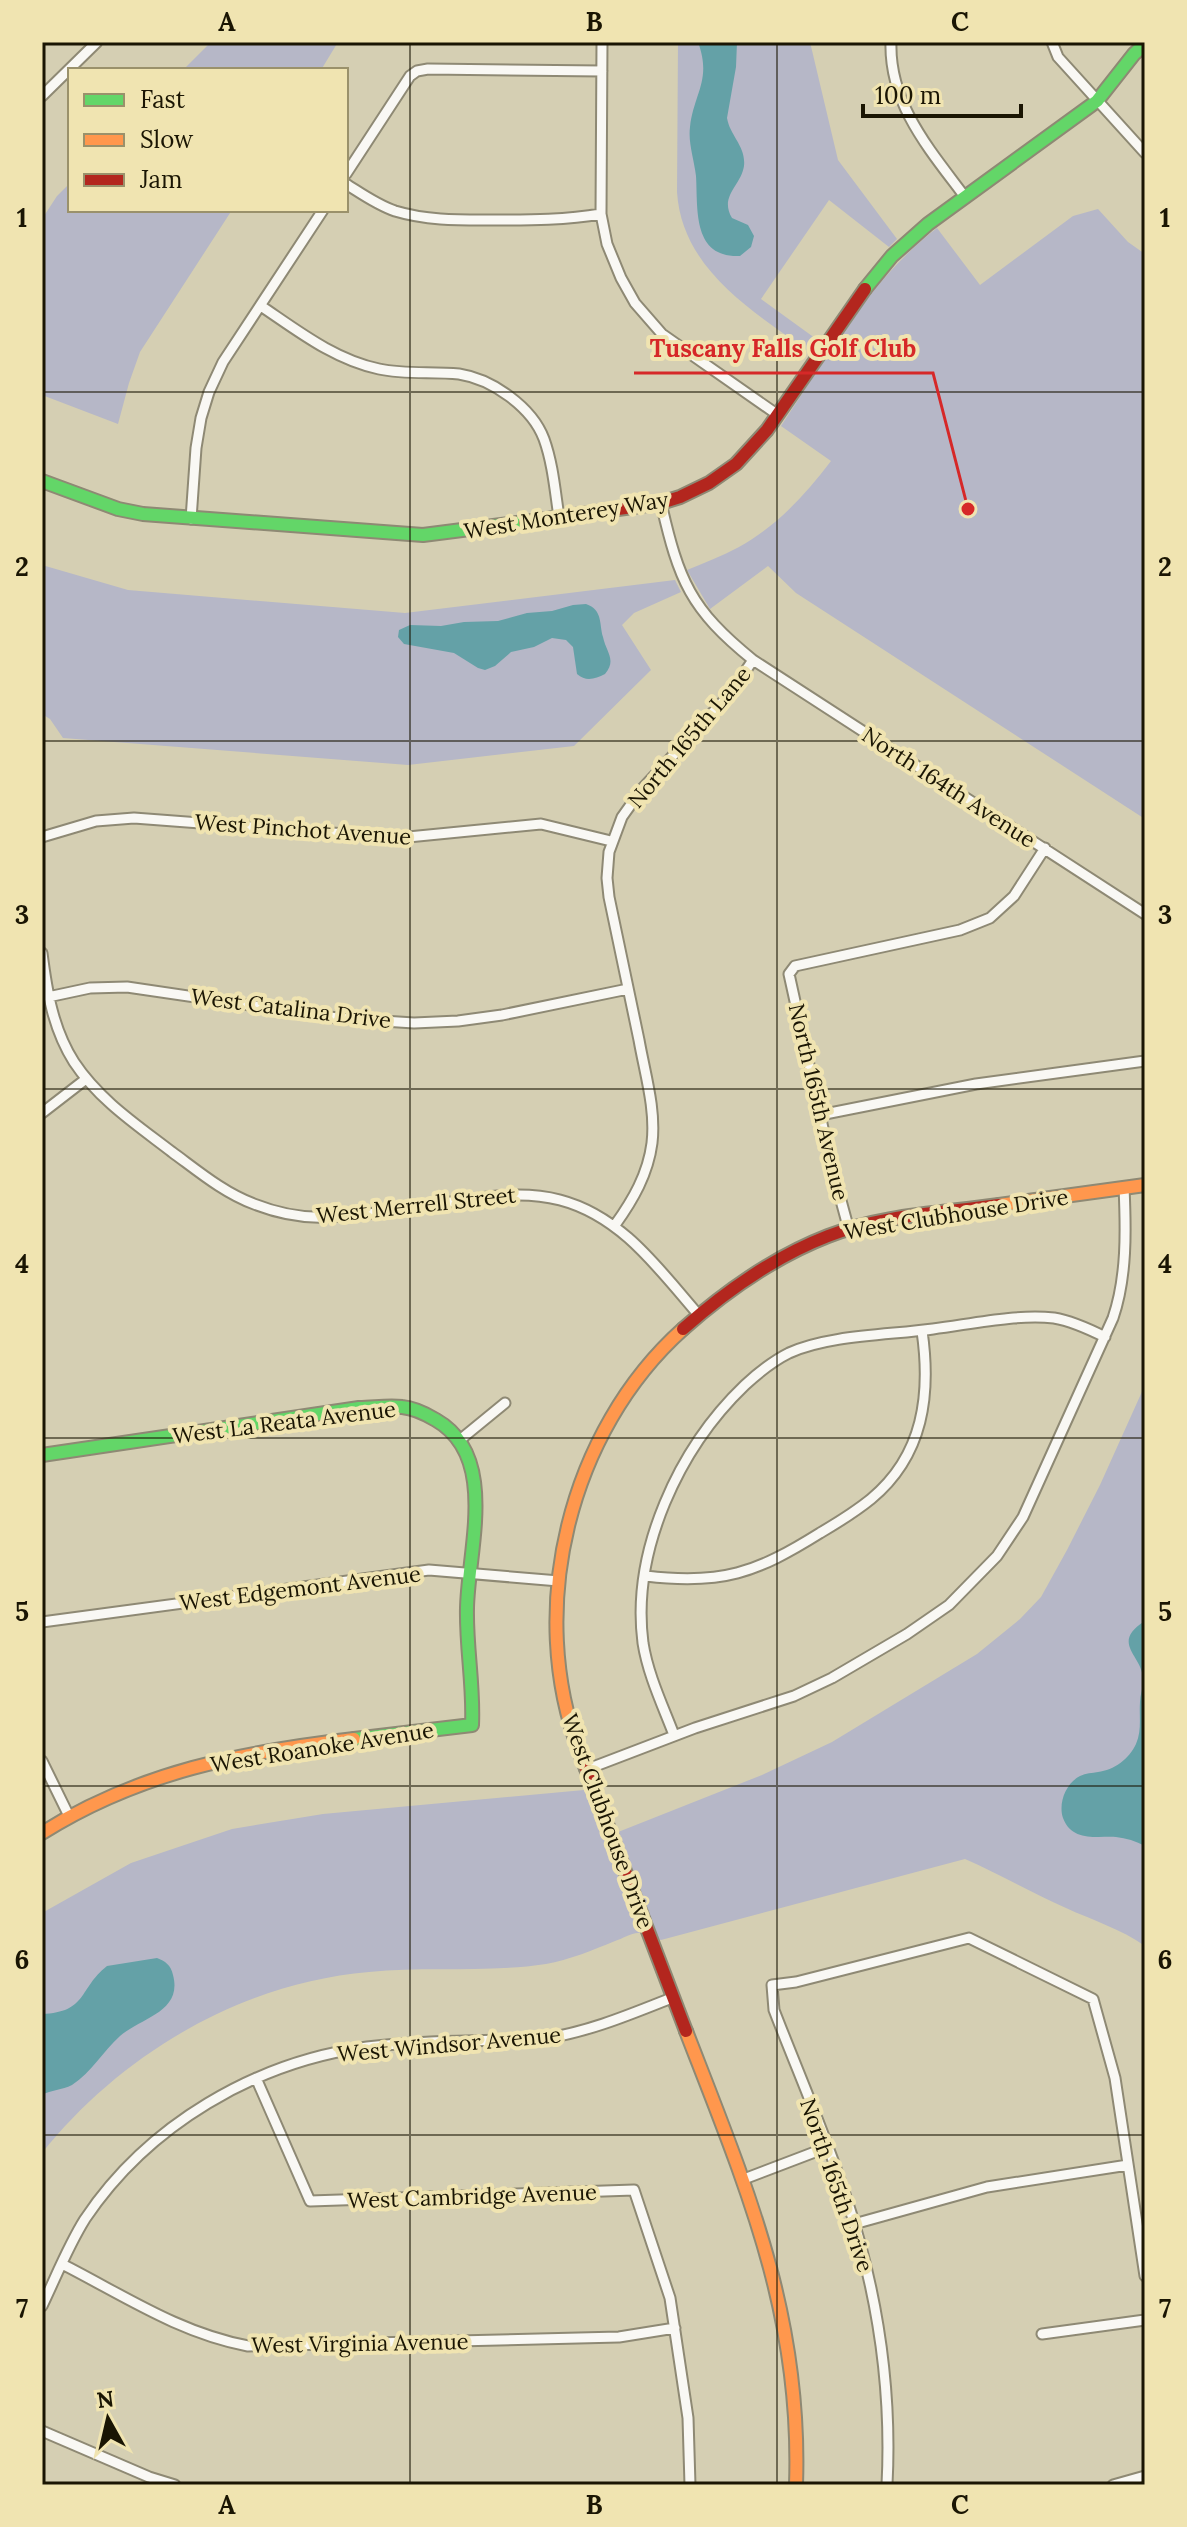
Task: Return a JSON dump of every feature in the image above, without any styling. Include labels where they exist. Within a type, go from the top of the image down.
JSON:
[{"type":"street","points":[[71,68],[97,42]]},
{"type":"street","points":[[602,42],[601,214],[607,244],[621,278],[635,303],[675,344],[778,415]]},
{"type":"street","points":[[891,42],[893,71],[907,113],[923,141],[965,197]]},
{"type":"street","points":[[1052,42],[1058,57],[1145,153]]},
{"type":"street","name":"West Monterey Way","points":[[42,481],[118,509],[191,519],[423,535],[661,503],[696,490],[723,474],[757,443],[882,267],[915,234],[1097,101],[1145,44]]},
{"type":"street","points":[[42,96],[68,70]]},
{"type":"street","points":[[348,171],[410,76],[417,71],[602,71]]},
{"type":"street","points":[[348,185],[393,210],[422,217],[553,220],[601,214]]},
{"type":"street","points":[[191,519],[196,448],[209,392],[223,362],[322,212]]},
{"type":"street","points":[[261,306],[330,351],[356,362],[404,372],[461,374],[487,382],[510,396],[542,435],[550,460],[559,517]]},
{"type":"street","name":"North 165th Lane","points":[[615,1225],[640,1185],[652,1141],[652,1108],[607,878],[611,841],[630,804],[729,695],[753,660],[718,629],[690,594],[674,556],[661,503]]},
{"type":"street","name":"North 164th Avenue","points":[[753,660],[1145,914]]},
{"type":"street","name":"West Pinchot Avenue","points":[[42,837],[96,821],[134,818],[398,838],[541,824],[611,841]]},
{"type":"street","name":"North 165th Avenue","points":[[849,1230],[789,974],[795,966],[960,930],[990,918],[1014,896],[1045,848]]},
{"type":"street","name":"West Merrell Street","points":[[42,953],[48,997],[64,1043],[86,1079],[124,1116],[216,1184],[253,1204],[281,1213],[313,1217],[337,1217],[517,1194],[547,1197],[577,1205],[615,1225],[636,1244],[697,1313]]},
{"type":"street","name":"West Catalina Drive","points":[[48,997],[90,988],[127,987],[337,1018],[414,1023],[502,1015],[628,989]]},
{"type":"street","points":[[820,1115],[976,1084],[1145,1061]]},
{"type":"street","points":[[42,1113],[86,1079]]},
{"type":"street","name":"West Clubhouse Drive","points":[[796,2485],[796,2413],[785,2323],[763,2235],[570,1728],[560,1672],[556,1618],[561,1556],[576,1498],[610,1420],[651,1361],[697,1313],[774,1260],[830,1235],[898,1219],[1145,1185]]},
{"type":"street","points":[[585,1770],[674,1735],[813,1688],[907,1634],[968,1589],[997,1556],[1023,1517],[1105,1337],[1121,1290],[1124,1187]]},
{"type":"street","points":[[674,1735],[646,1658],[642,1624],[646,1576],[661,1513],[684,1464],[717,1415],[755,1376],[776,1360],[804,1347],[922,1331],[1039,1318],[1070,1322],[1105,1337]]},
{"type":"street","points":[[646,1576],[697,1581],[737,1575],[758,1568],[815,1536],[873,1497],[887,1484],[904,1459],[923,1411],[927,1376],[922,1331]]},
{"type":"street","points":[[471,1573],[475,1495],[473,1471],[461,1439],[505,1403]]},
{"type":"street","name":"West La Reata Avenue","points":[[42,1455],[359,1408],[404,1407],[438,1419],[461,1439]]},
{"type":"street","name":"West Edgemont Avenue","points":[[42,1622],[429,1570],[559,1581]]},
{"type":"street","name":"West Roanoke Avenue","points":[[42,1833],[69,1816],[140,1783],[200,1766],[283,1748],[472,1725],[474,1706],[467,1606],[471,1573]]},
{"type":"street","points":[[42,1761],[69,1816]]},
{"type":"street","name":"North 165th Drive","points":[[887,2485],[886,2388],[878,2324],[854,2224],[828,2147],[774,2010],[772,1985],[796,1982],[969,1938],[1093,1999],[1115,2078],[1128,2165]]},
{"type":"street","name":"West Windsor Avenue","points":[[42,2306],[80,2228],[96,2203],[146,2150],[217,2097],[256,2078],[314,2058],[367,2047],[542,2039],[607,2023],[674,1997]]},
{"type":"street","name":"West Cambridge Avenue","points":[[256,2078],[310,2201],[634,2190],[663,2275],[675,2328]]},
{"type":"street","points":[[744,2179],[828,2147]]},
{"type":"street","points":[[854,2224],[987,2187],[1128,2165],[1145,2276]]},
{"type":"street","name":"West Virginia Avenue","points":[[62,2264],[175,2324],[213,2338],[248,2346],[619,2337],[675,2328]]},
{"type":"street","points":[[1042,2334],[1145,2320]]},
{"type":"street","points":[[675,2328],[688,2418],[690,2485]]},
{"type":"street","points":[[42,2431],[175,2485]]},
{"type":"street","points":[[1113,2485],[1145,2476]]},
{"type":"shaded area","points":[[211,42],[338,42],[322,68],[185,68]]},
{"type":"shaded area","points":[[678,42],[810,42],[838,160],[897,239],[889,247],[829,200],[761,299],[819,341],[811,353],[724,286],[692,244],[682,220],[677,192]]},
{"type":"shaded area","points":[[68,185],[68,212],[231,212],[140,352],[118,424],[42,395],[42,219]]},
{"type":"shaded area","points":[[1098,209],[1128,242],[1145,254],[1145,819],[796,593],[768,566],[710,609],[687,570],[739,547],[778,520],[831,461],[781,426],[851,320],[913,248],[937,228],[980,285],[1073,216]]},
{"type":"shaded area","points":[[42,565],[128,590],[405,613],[675,580],[681,592],[634,613],[622,625],[651,670],[574,746],[408,765],[63,738],[50,719],[42,714]]},
{"type":"shaded area","points":[[1145,1385],[1145,1946],[965,1859],[661,1940],[644,1933],[632,1934],[546,1964],[391,1970],[321,1979],[275,1991],[230,2008],[146,2055],[108,2084],[73,2117],[42,2153],[42,1913],[131,1863],[232,1829],[323,1814],[584,1790],[603,1838],[762,1775],[832,1742],[977,1654],[1020,1619],[1041,1597],[1100,1485]]},
{"type":"water","points":[[698,42],[737,42],[727,118],[743,153],[744,166],[728,203],[732,218],[748,225],[754,236],[751,247],[740,256],[713,249],[701,229],[698,216],[690,133],[703,77]]},
{"type":"water","points":[[586,604],[598,613],[610,660],[605,674],[594,678],[587,679],[577,674],[573,647],[566,640],[552,638],[534,647],[511,652],[495,666],[485,670],[454,653],[404,644],[398,637],[399,630],[410,625],[441,626],[498,621]]},
{"type":"water","points":[[1145,1621],[1145,1846],[1123,1838],[1093,1837],[1072,1831],[1063,1818],[1062,1800],[1075,1779],[1115,1766],[1125,1759],[1136,1744],[1143,1678],[1129,1643],[1135,1629]]},
{"type":"water","points":[[157,1958],[167,1964],[173,1975],[172,1998],[166,2006],[120,2036],[72,2085],[42,2095],[42,2014],[67,2009],[75,2004],[107,1966]]},
{"type":"traffic: fast","points":[[865,289],[892,256],[928,224],[1097,101],[1145,44]]},
{"type":"traffic: fast","points":[[42,481],[118,509],[143,514],[423,535],[525,522]]},
{"type":"traffic: fast","points":[[42,1455],[386,1406],[420,1412],[436,1420],[455,1436],[468,1456],[476,1506],[467,1608],[472,1725],[354,1739]]},
{"type":"traffic: slow","points":[[999,1205],[1145,1185]]},
{"type":"traffic: slow","points":[[580,1753],[564,1698],[557,1641],[558,1583],[568,1526],[586,1470],[611,1418],[644,1371],[683,1329]]},
{"type":"traffic: slow","points":[[42,1833],[116,1794],[192,1768],[232,1758],[354,1739]]},
{"type":"traffic: slow","points":[[686,2031],[749,2198],[780,2308],[790,2364],[796,2485]]},
{"type":"traffic: jam","points":[[525,522],[661,503],[709,483],[736,464],[767,430],[865,289]]},
{"type":"traffic: jam","points":[[683,1329],[752,1276],[828,1236],[891,1219],[999,1205]]},
{"type":"traffic: jam","points":[[580,1753],[686,2031]]},
{"type":"place","name":"Tuscany Falls Golf Club","points":[[968,509]]}]
